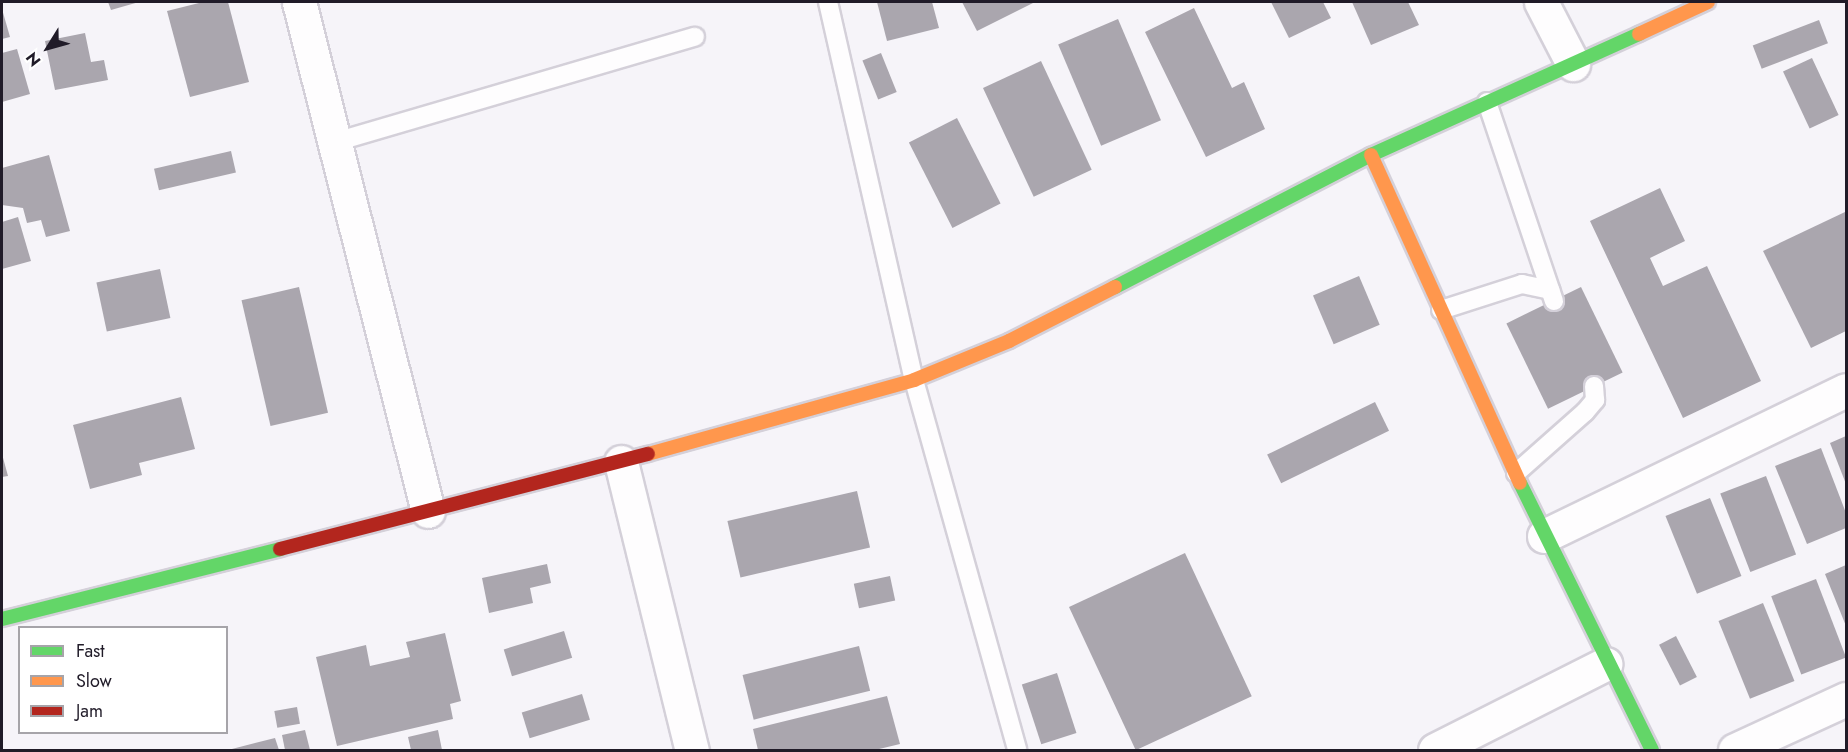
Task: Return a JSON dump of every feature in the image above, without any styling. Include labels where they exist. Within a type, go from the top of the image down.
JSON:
[{"type":"street","points":[[299,2],[428,511]]},
{"type":"street","points":[[1541,2],[1573,63]]},
{"type":"street","points":[[2,619],[621,462],[914,380],[1009,341],[1371,155],[1708,2]]},
{"type":"street","points":[[1371,155],[1544,536],[1605,664],[1652,750]]},
{"type":"street","points":[[1544,536],[1846,390]]},
{"type":"street","points":[[621,462],[692,750]]},
{"type":"street","points":[[1435,750],[1605,664]]},
{"type":"street","points":[[1736,750],[1846,699]]},
{"type":"lane","points":[[828,2],[914,380],[1017,750]]},
{"type":"lane","points":[[335,142],[695,37]]},
{"type":"lane","points":[[1442,310],[1522,284],[1552,295],[1487,102]]},
{"type":"lane","points":[[1515,473],[1585,412],[1595,400],[1594,386]]},
{"type":"building","points":[[108,2],[139,2],[111,10]]},
{"type":"building","points":[[203,2],[228,2],[249,82],[190,97],[167,11]]},
{"type":"building","points":[[877,2],[932,2],[939,28],[887,41]]},
{"type":"building","points":[[962,2],[1035,2],[977,31]]},
{"type":"building","points":[[1271,2],[1323,2],[1331,18],[1289,38]]},
{"type":"building","points":[[1352,2],[1408,2],[1419,25],[1371,45]]},
{"type":"building","points":[[1194,8],[1232,88],[1244,82],[1265,129],[1206,157],[1145,32]]},
{"type":"building","points":[[2,9],[10,37],[2,39]]},
{"type":"building","points":[[1118,19],[1161,120],[1101,146],[1058,44]]},
{"type":"building","points":[[1819,20],[1828,43],[1762,69],[1753,45]]},
{"type":"building","points":[[85,33],[91,62],[104,60],[108,80],[55,90],[45,41]]},
{"type":"building","points":[[17,49],[30,94],[2,102],[2,53]]},
{"type":"building","points":[[881,53],[897,92],[878,99],[862,60]]},
{"type":"building","points":[[1812,58],[1839,115],[1810,129],[1783,72]]},
{"type":"building","points":[[1041,61],[1092,170],[1034,197],[983,88]]},
{"type":"building","points":[[957,118],[1001,204],[952,228],[909,143]]},
{"type":"building","points":[[231,151],[236,172],[159,190],[154,169]]},
{"type":"building","points":[[49,155],[70,231],[46,237],[41,220],[27,223],[23,208],[2,205],[2,168]]},
{"type":"building","points":[[1660,188],[1685,241],[1650,258],[1663,286],[1707,266],[1761,381],[1683,418],[1590,221]]},
{"type":"building","points":[[1845,212],[1846,331],[1811,348],[1763,251]]},
{"type":"building","points":[[18,217],[31,261],[2,269],[2,222]]},
{"type":"building","points":[[160,269],[170,318],[107,331],[96,283]]},
{"type":"building","points":[[1359,276],[1380,325],[1334,344],[1313,296]]},
{"type":"building","points":[[299,287],[328,413],[271,426],[242,300]]},
{"type":"building","points":[[1581,287],[1623,372],[1548,409],[1506,323]]},
{"type":"building","points":[[181,397],[195,449],[139,463],[142,475],[90,489],[73,425]]},
{"type":"building","points":[[1375,402],[1389,431],[1281,483],[1267,455]]},
{"type":"building","points":[[1846,436],[1846,484],[1830,443]]},
{"type":"building","points":[[1821,448],[1846,513],[1846,528],[1807,544],[1775,466]]},
{"type":"building","points":[[2,454],[8,476],[2,477]]},
{"type":"building","points":[[1766,476],[1796,554],[1750,572],[1720,494]]},
{"type":"building","points":[[857,491],[870,548],[740,577],[727,521]]},
{"type":"building","points":[[1710,498],[1741,576],[1697,594],[1665,516]]},
{"type":"building","points":[[1185,553],[1252,696],[1136,750],[1069,607]]},
{"type":"building","points":[[547,564],[551,583],[530,588],[533,603],[489,613],[482,578]]},
{"type":"building","points":[[1846,565],[1846,626],[1825,574]]},
{"type":"building","points":[[890,576],[895,600],[859,608],[854,584]]},
{"type":"building","points":[[1816,579],[1846,657],[1801,675],[1771,596]]},
{"type":"building","points":[[1763,603],[1794,681],[1750,699],[1718,621]]},
{"type":"building","points":[[564,631],[572,658],[512,676],[504,649]]},
{"type":"building","points":[[445,633],[461,701],[450,704],[453,719],[337,746],[316,657],[366,645],[370,666],[410,657],[406,642]]},
{"type":"building","points":[[1676,636],[1697,677],[1680,686],[1659,645]]},
{"type":"building","points":[[859,646],[870,691],[754,720],[743,675]]},
{"type":"building","points":[[1057,673],[1076,733],[1041,744],[1022,684]]},
{"type":"building","points":[[582,694],[590,720],[530,738],[522,712]]},
{"type":"building","points":[[887,696],[900,744],[875,750],[758,750],[753,729]]},
{"type":"building","points":[[297,707],[300,724],[277,728],[274,711]]},
{"type":"building","points":[[305,730],[310,750],[285,750],[282,735]]},
{"type":"building","points":[[438,730],[442,750],[411,750],[408,737]]},
{"type":"building","points":[[275,738],[279,750],[228,750]]},
{"type":"traffic: fast","points":[[1115,287],[1371,155],[1639,34]]},
{"type":"traffic: fast","points":[[1520,483],[1652,750]]},
{"type":"traffic: fast","points":[[2,619],[280,549]]},
{"type":"traffic: slow","points":[[1639,34],[1708,2]]},
{"type":"traffic: slow","points":[[1371,155],[1520,483]]},
{"type":"traffic: slow","points":[[648,454],[914,380],[1009,341],[1115,287]]},
{"type":"traffic: jam","points":[[280,549],[648,454]]}]
